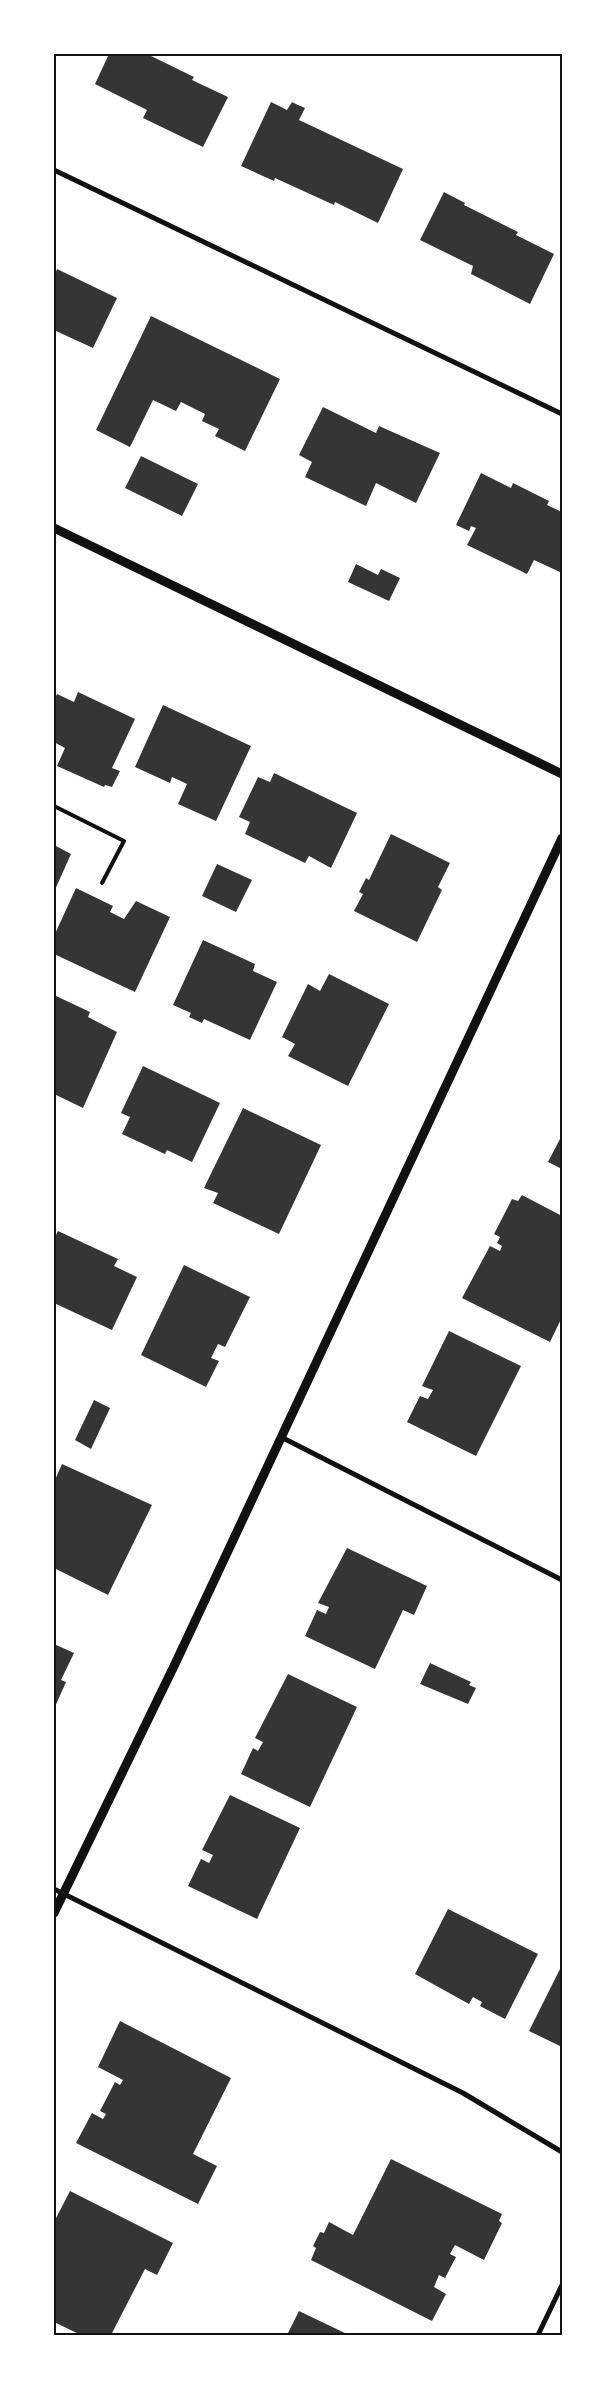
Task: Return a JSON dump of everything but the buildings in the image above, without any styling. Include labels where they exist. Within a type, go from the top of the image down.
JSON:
[{"type":"street","points":[[54,170],[562,414]]},
{"type":"street","points":[[54,528],[562,774]]},
{"type":"street","points":[[54,1913],[170,1673],[562,838]]},
{"type":"street","points":[[281,1437],[562,1580]]},
{"type":"street","points":[[54,1889],[463,2093],[562,2152]]},
{"type":"street","points":[[538,2335],[562,2285]]},
{"type":"lane","points":[[54,806],[124,841],[102,883]]}]
